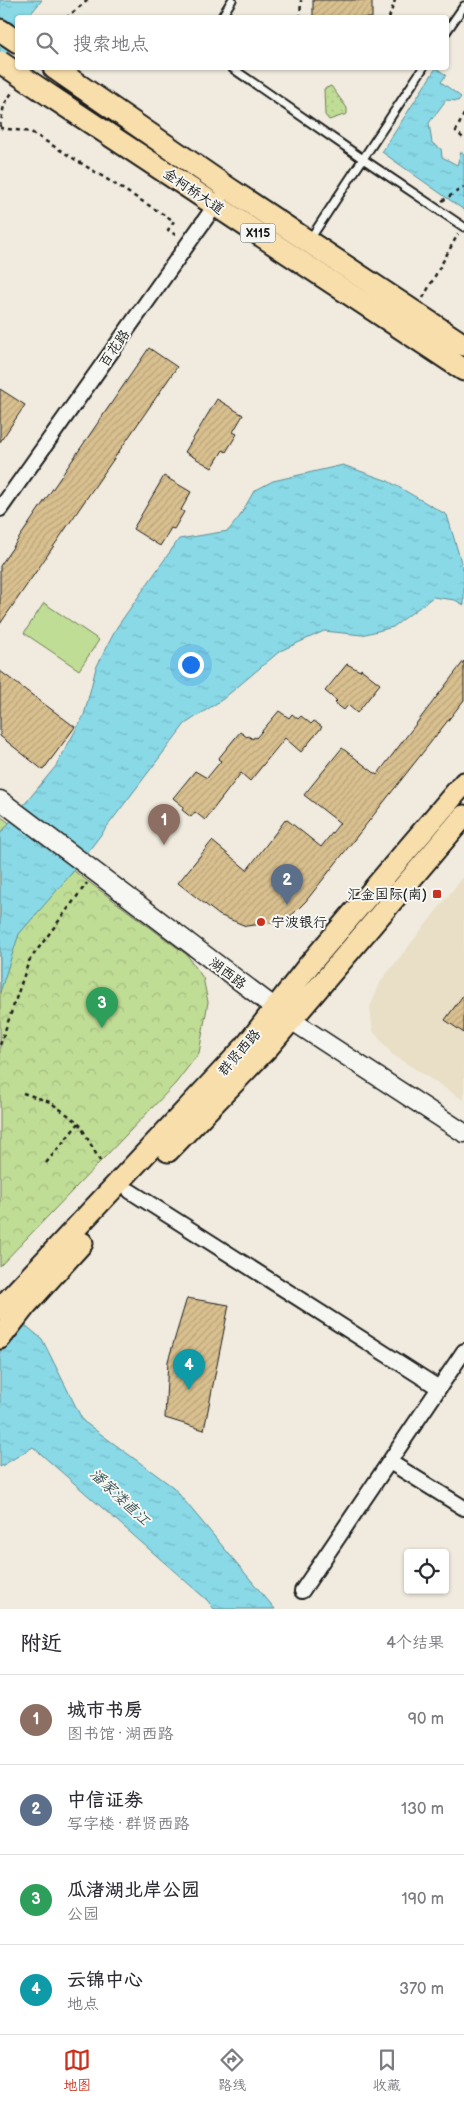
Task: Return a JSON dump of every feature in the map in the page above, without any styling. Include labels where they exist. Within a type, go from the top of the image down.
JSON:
[{"type":"main road","points":[[0,30],[15,40]]},
{"type":"main road","name":"金柯桥大道","points":[[0,62],[464,370]]},
{"type":"main road","name":"金柯桥大道","points":[[61,72],[228,188],[464,345]]},
{"type":"main road","name":"群贤西路","points":[[0,1309],[21,1299],[130,1191],[269,1046],[283,1014],[309,965],[464,783]]},
{"type":"main road","name":"群贤西路","points":[[0,1338],[21,1299],[246,1046],[283,1014],[464,816]]},
{"type":"street","name":"百花路","points":[[0,508],[228,188]]},
{"type":"street","name":"湖西路","points":[[5,804],[283,1014],[464,1133]]},
{"type":"street","points":[[130,1191],[439,1388]]},
{"type":"street","points":[[302,1591],[464,1351]]},
{"type":"street","points":[[390,1462],[464,1508]]},
{"type":"lane","points":[[223,15],[232,0]]},
{"type":"lane","points":[[449,28],[464,6]]},
{"type":"lane","points":[[235,70],[362,159],[463,226]]},
{"type":"lane","points":[[309,241],[422,70]]},
{"type":"path","points":[[70,15],[88,0]]},
{"type":"path","points":[[300,15],[301,0]]},
{"type":"path","points":[[389,15],[395,0]]},
{"type":"path","points":[[14,90],[4,105],[0,127],[31,132],[174,221],[168,230],[188,243]]},
{"type":"path","points":[[464,114],[456,131],[464,139]]},
{"type":"path","points":[[443,200],[464,187]]},
{"type":"path","points":[[423,298],[463,226]]},
{"type":"path","points":[[0,1045],[29,961],[92,869]]},
{"type":"path","points":[[23,1093],[50,1102],[79,1123],[100,1161]]},
{"type":"path","points":[[46,1163],[79,1123]]},
{"type":"shaded area","points":[[464,876],[464,1100],[393,1055],[373,1031],[370,1007],[381,981]]},
{"type":"green space","points":[[331,86],[347,108],[347,114],[329,120],[325,115],[324,89]]},
{"type":"green space","points":[[44,603],[99,640],[79,670],[24,633]]},
{"type":"green space","points":[[0,816],[187,955],[203,978],[208,1002],[199,1053],[175,1084],[0,1266]]},
{"type":"water","points":[[0,0],[42,0],[30,15],[15,15],[15,40],[0,67]]},
{"type":"water","points":[[435,70],[439,70],[446,75],[441,82],[461,97],[458,101],[446,100],[429,123],[432,143],[441,149],[442,157],[457,165],[461,152],[464,154],[464,210],[382,152]]},
{"type":"water","points":[[343,465],[388,481],[447,515],[464,572],[464,605],[455,600],[433,597],[393,627],[362,635],[324,631],[280,651],[223,699],[185,724],[71,874],[19,934],[0,992],[0,834],[56,766],[84,715],[96,668],[117,627],[179,539],[228,531],[240,516],[254,491],[273,481]]},
{"type":"water","name":"潘家溇直江","points":[[0,1304],[42,1339],[83,1421],[173,1487],[275,1609],[214,1609],[207,1600],[33,1447],[0,1467]]},
{"type":"building","points":[[313,0],[372,0],[372,15],[313,15]]},
{"type":"building","points":[[149,348],[177,367],[0,624],[0,566]]},
{"type":"building","points":[[0,389],[25,405],[0,442]]},
{"type":"building","points":[[217,399],[243,415],[233,432],[237,434],[226,452],[223,450],[212,468],[185,452]]},
{"type":"building","points":[[164,476],[191,492],[181,510],[184,512],[174,529],[171,528],[160,546],[133,529]]},
{"type":"building","points":[[464,661],[464,700],[306,901],[292,915],[273,923],[246,926],[219,915],[178,883],[212,841],[247,870],[286,819],[321,847],[340,823],[304,795],[342,748],[377,775]]},
{"type":"building","points":[[347,664],[360,671],[361,669],[380,684],[357,713],[348,705],[344,710],[325,691]]},
{"type":"building","points":[[0,671],[75,727],[43,770],[0,736]]},
{"type":"building","points":[[279,711],[289,718],[292,714],[298,719],[301,716],[311,724],[314,721],[322,727],[301,752],[285,738],[250,781],[241,773],[205,820],[195,812],[191,817],[182,810],[184,807],[173,798],[195,771],[207,778],[221,761],[218,759],[240,732],[247,737],[256,738]]},
{"type":"building","points":[[464,994],[464,1033],[445,1020]]},
{"type":"building","points":[[187,1298],[229,1305],[204,1430],[165,1418],[168,1361]]},
{"type":"place","name":"城市书房","points":[[164,845]]},
{"type":"place","name":"汇金国际(南)","points":[[437,894]]},
{"type":"place","name":"中信证券","points":[[287,905]]},
{"type":"place","name":"宁波银行","points":[[261,922]]},
{"type":"place","name":"瓜渚湖北岸公园","points":[[102,1028]]},
{"type":"place","name":"云锦中心","points":[[189,1390]]}]
